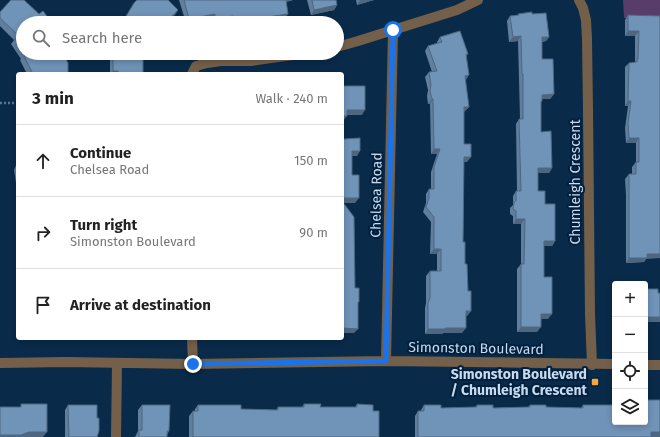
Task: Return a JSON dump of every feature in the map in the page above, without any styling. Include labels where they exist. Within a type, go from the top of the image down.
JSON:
[{"type":"street","points":[[344,45],[457,10],[478,0]]},
{"type":"street","name":"Chumleigh Crescent","points":[[579,0],[583,8],[586,27],[592,365]]},
{"type":"street","name":"Chelsea Road","points":[[386,361],[393,30]]},
{"type":"street","points":[[193,72],[196,66],[207,63],[258,60]]},
{"type":"street","points":[[192,340],[193,364]]},
{"type":"street","name":"Simonston Boulevard","points":[[0,363],[66,362],[193,364],[386,361],[612,364]]},
{"type":"street","points":[[116,437],[117,363]]},
{"type":"street","points":[[648,365],[660,365]]},
{"type":"path","points":[[0,103],[16,103]]},
{"type":"shaded area","points":[[623,0],[660,0],[660,19],[624,18]]},
{"type":"building","points":[[11,0],[24,0],[39,14],[43,11],[47,16],[16,16],[16,33],[0,18],[0,12]]},
{"type":"building","points":[[137,0],[168,0],[178,10],[172,16],[126,16]]},
{"type":"building","points":[[184,0],[286,0],[288,14],[274,16],[215,16],[215,14],[205,16],[188,16]]},
{"type":"building","points":[[312,0],[336,0],[337,5],[314,10]]},
{"type":"building","points":[[532,12],[532,14],[546,13],[549,37],[542,37],[542,59],[553,59],[554,94],[542,95],[541,101],[541,132],[551,131],[552,168],[538,168],[538,191],[545,191],[545,204],[555,204],[555,241],[544,241],[544,277],[552,277],[552,314],[541,314],[541,327],[521,327],[521,264],[524,264],[525,219],[516,219],[516,211],[513,209],[516,200],[516,191],[521,191],[519,119],[523,119],[523,74],[521,36],[513,37],[510,16]]},
{"type":"building","points":[[628,15],[660,16],[660,254],[647,254],[647,258],[629,258],[629,174],[636,174],[636,162],[639,162],[639,138],[629,138],[628,123],[631,101],[628,101],[629,63],[637,62],[638,59],[639,31],[628,31]]},
{"type":"building","points":[[460,31],[468,54],[466,54],[469,75],[465,76],[469,107],[464,107],[464,144],[471,144],[471,157],[464,157],[463,242],[465,242],[465,264],[467,264],[468,291],[471,291],[471,311],[466,311],[466,328],[428,329],[430,271],[441,271],[441,249],[434,249],[434,217],[426,207],[429,198],[429,189],[434,189],[434,167],[440,149],[434,149],[433,99],[430,91],[431,85],[429,72],[437,71],[428,46],[442,42],[440,37]]},
{"type":"building","points":[[26,60],[66,60],[68,63],[68,72],[32,72]]},
{"type":"building","points":[[113,60],[143,60],[143,72],[113,71]]},
{"type":"building","points":[[344,86],[365,86],[365,110],[347,110],[347,116],[344,116]]},
{"type":"building","points":[[360,138],[360,151],[352,151],[352,175],[359,175],[359,198],[344,198],[344,139]]},
{"type":"building","points":[[344,204],[354,217],[355,288],[359,288],[358,329],[344,328]]},
{"type":"building","points":[[648,289],[658,289],[658,293],[660,293],[660,317],[648,317]]},
{"type":"building","points":[[648,400],[660,400],[660,432],[651,432],[651,437],[418,437],[418,411],[424,411],[424,405],[441,405],[441,408],[477,407],[477,405],[493,405],[493,408],[546,405],[546,407],[583,408],[583,405],[612,405],[612,425],[648,425]]},
{"type":"building","points":[[21,404],[47,404],[47,432],[29,432],[21,435],[0,435],[0,407],[21,407]]},
{"type":"building","points":[[304,404],[321,404],[320,407],[357,407],[357,404],[373,405],[373,411],[379,411],[379,437],[193,437],[193,411],[198,411],[198,405],[241,405],[241,409],[278,410],[278,407],[304,407]]},
{"type":"building","points":[[68,405],[97,405],[99,431],[97,437],[69,437]]},
{"type":"building","points":[[142,405],[170,405],[169,431],[167,431],[167,437],[139,437],[139,430],[142,430]]},
{"type":"place","name":"Simonston Boulevard / Chumleigh Crescent","points":[[595,382]]},
{"type":"route","points":[[193,364],[386,361],[393,30]]}]
